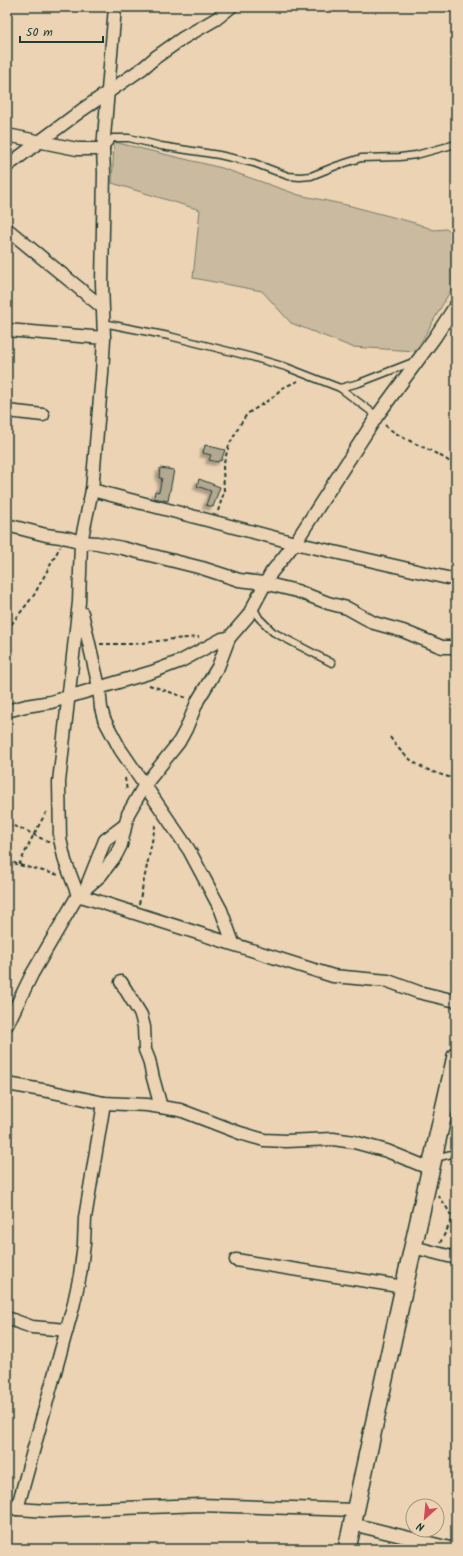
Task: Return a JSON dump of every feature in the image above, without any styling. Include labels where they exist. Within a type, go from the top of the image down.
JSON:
[{"type":"street","points":[[115,7],[103,149],[102,307],[104,338],[102,374],[92,490],[81,542],[79,602],[60,762],[58,797],[62,852],[79,889],[137,913],[333,976],[388,981],[418,992],[456,1001]]},
{"type":"street","points":[[7,166],[82,110],[143,68],[156,56],[216,19],[231,7]]},
{"type":"street","points":[[7,135],[77,149],[103,149]]},
{"type":"street","points":[[7,229],[102,307]]},
{"type":"street","points":[[7,711],[50,702],[138,677],[174,664],[226,638],[242,624],[253,607],[264,583],[295,543],[377,416],[419,360],[456,305]]},
{"type":"street","points":[[7,330],[104,338]]},
{"type":"street","points":[[7,411],[43,415]]},
{"type":"street","points":[[92,490],[295,543],[456,580]]},
{"type":"street","points":[[7,525],[46,536],[68,538],[81,542],[97,543],[122,548],[202,568],[239,580],[264,583],[297,591],[328,603],[347,608],[374,624],[403,631],[442,646],[456,647]]},
{"type":"street","points":[[79,602],[99,687],[101,708],[104,719],[120,749],[144,786],[189,850],[199,872],[220,910],[233,943]]},
{"type":"street","points":[[7,1025],[32,974],[79,889],[100,875],[116,855],[121,845],[126,820],[144,786],[179,742],[198,700],[218,667],[226,638]]},
{"type":"street","points":[[121,982],[141,1015],[144,1027],[145,1050],[161,1107]]},
{"type":"street","points":[[347,1549],[456,1056]]},
{"type":"street","points":[[7,1084],[104,1103],[161,1107],[180,1110],[194,1114],[240,1133],[264,1140],[286,1141],[333,1139],[354,1142],[387,1151],[430,1171]]},
{"type":"street","points":[[104,1103],[85,1218],[84,1244],[80,1275],[67,1330],[12,1507],[48,1511],[70,1511],[200,1505],[354,1517],[454,1549]]},
{"type":"street","points":[[414,1247],[456,1258]]},
{"type":"street","points":[[236,1260],[404,1287]]},
{"type":"street","points":[[7,1318],[32,1327],[67,1330]]},
{"type":"lane","points":[[103,149],[112,138],[129,138],[169,147],[238,159],[288,176],[300,177],[311,176],[361,158],[416,155],[456,144]]},
{"type":"lane","points":[[104,323],[129,327],[216,347],[279,365],[340,388],[377,416]]},
{"type":"lane","points":[[340,388],[359,384],[419,360]]},
{"type":"lane","points":[[253,607],[259,618],[273,632],[332,663]]},
{"type":"lane","points":[[430,1171],[456,1153]]},
{"type":"path","points":[[213,522],[224,492],[225,486],[222,473],[225,458],[229,445],[241,423],[247,414],[272,398],[282,388],[308,376]]},
{"type":"path","points":[[377,416],[384,425],[396,434],[439,455],[456,467]]},
{"type":"path","points":[[7,630],[34,594],[60,546],[68,538]]},
{"type":"path","points":[[88,643],[116,645],[174,639],[211,637],[226,638]]},
{"type":"path","points":[[390,738],[404,756],[423,769],[456,779]]},
{"type":"path","points":[[124,772],[128,794],[126,820]]},
{"type":"path","points":[[19,865],[46,813],[58,797]]},
{"type":"path","points":[[137,913],[159,807]]},
{"type":"path","points":[[7,824],[34,834],[62,852]]},
{"type":"path","points":[[7,860],[19,865],[58,874],[79,889]]},
{"type":"path","points":[[430,1171],[440,1198],[456,1225]]},
{"type":"path","points":[[435,1253],[453,1218],[456,1206]]},
{"type":"shaded area","points":[[114,142],[222,168],[299,195],[351,206],[415,223],[434,230],[446,229],[456,232],[456,281],[416,351],[352,347],[291,323],[262,291],[193,278],[200,210],[112,183]]},
{"type":"building","points":[[205,445],[225,450],[221,461],[219,460],[218,462],[209,460],[211,455],[203,453]]},
{"type":"building","points":[[160,468],[174,470],[168,501],[154,498],[155,491],[159,492],[162,478],[159,478]]},
{"type":"building","points":[[199,479],[220,487],[213,507],[206,505],[211,491],[197,486]]}]
